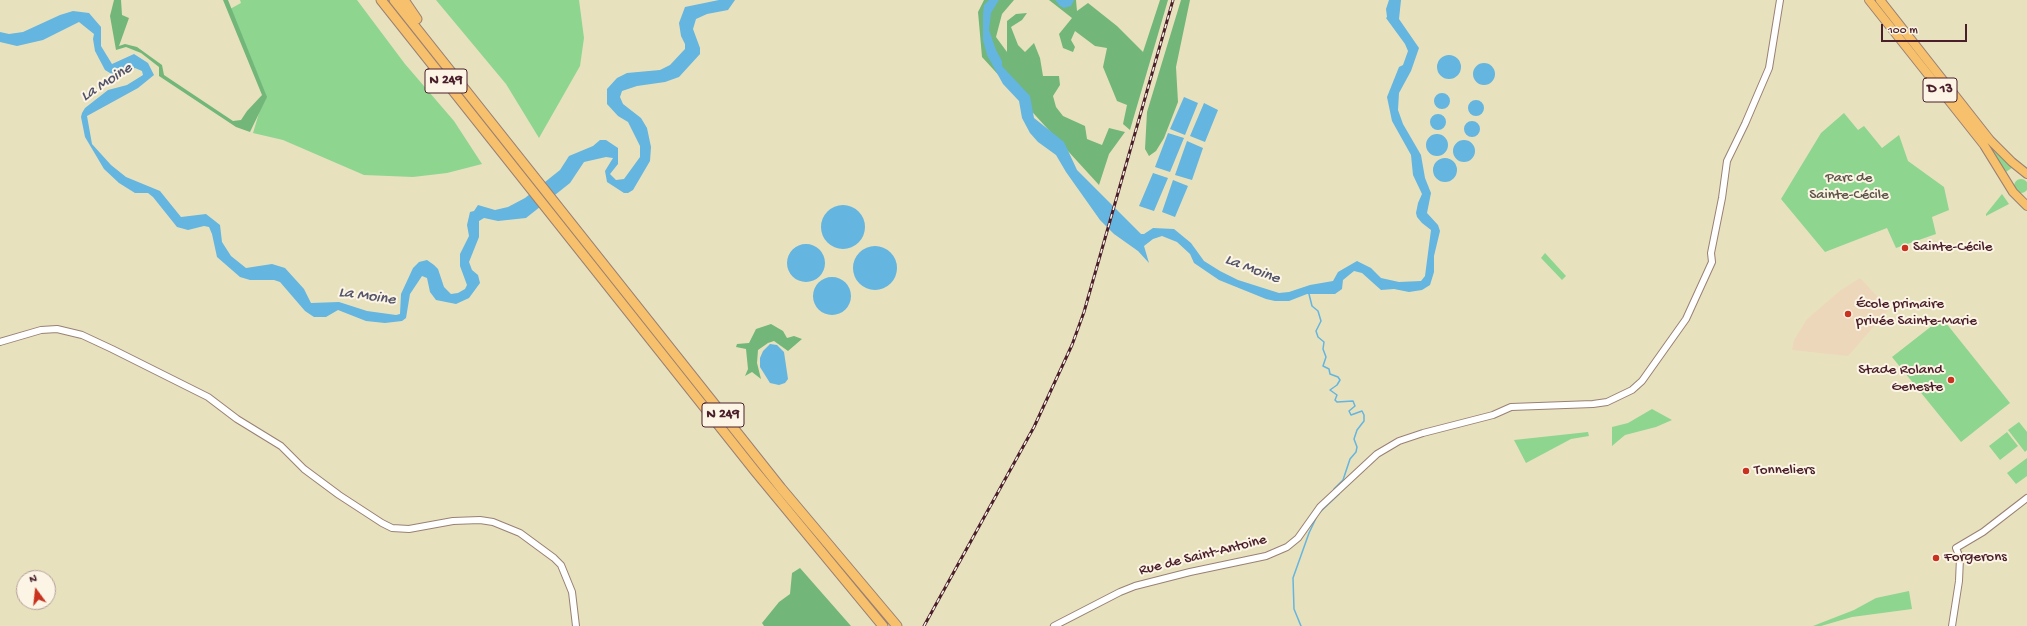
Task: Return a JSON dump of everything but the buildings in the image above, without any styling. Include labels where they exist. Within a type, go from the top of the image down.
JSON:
[{"type":"highway","name":"N 249","points":[[375,0],[383,9],[391,12]]},
{"type":"highway","name":"N 249","points":[[381,0],[759,477],[883,626]]},
{"type":"highway","name":"N 249","points":[[394,0],[781,488],[897,626]]},
{"type":"highway","name":"N 249","points":[[404,0],[423,28],[424,36]]},
{"type":"main road","name":"D 13","points":[[1869,0],[1989,151],[2012,192],[2027,206]]},
{"type":"main road","name":"D 13","points":[[1880,0],[1990,140],[2012,162],[2027,174]]},
{"type":"street","name":"Rue de Saint-Antoine","points":[[1054,626],[1115,594],[1135,586],[1190,572],[1266,556],[1287,547],[1298,538],[1320,507],[1377,454],[1399,441],[1423,433],[1484,418],[1511,407],[1593,404],[1607,402],[1632,390],[1642,381],[1686,319],[1712,262],[1711,253],[1722,198],[1727,161],[1746,124],[1769,68],[1780,0]]},
{"type":"street","points":[[0,342],[27,333],[57,329],[82,335],[112,349],[208,397],[237,419],[281,446],[320,482],[392,528],[409,529],[453,521],[480,520],[493,522],[520,533],[554,558],[561,566],[572,592],[576,626]]},
{"type":"street","points":[[1952,626],[1959,581],[1960,558],[1956,548],[1983,532],[2027,498]]},
{"type":"shaded area","name":"École primaire privée Sainte-Marie","points":[[1860,278],[1889,309],[1848,356],[1792,350],[1794,340],[1807,319],[1841,290]]},
{"type":"green space","points":[[114,0],[121,0],[122,15],[129,18],[119,46],[125,44],[137,47],[162,65],[164,75],[233,121],[241,120],[262,95],[223,0],[228,0],[267,97],[250,132],[236,127],[159,76],[159,67],[141,53],[126,47],[116,50],[110,16]]},
{"type":"green space","points":[[240,0],[357,0],[405,64],[454,121],[482,164],[447,173],[413,177],[364,175],[283,140],[253,133],[265,93],[230,9],[241,3]]},
{"type":"green space","points":[[436,0],[579,0],[584,38],[580,66],[539,138],[506,84]]},
{"type":"green space","points":[[984,0],[1014,0],[1002,14],[996,37],[1007,52],[1007,21],[1016,14],[1027,13],[1022,20],[1011,27],[1018,45],[1025,52],[1034,43],[1040,58],[1043,76],[1059,76],[1060,85],[1053,96],[1056,107],[1063,116],[1085,126],[1087,139],[1102,145],[1109,128],[1125,132],[1109,154],[1099,185],[982,57],[978,12]]},
{"type":"green space","points":[[1049,0],[1076,0],[1077,11],[1088,3],[1117,26],[1143,52],[1160,0],[1168,0],[1130,130],[1123,124],[1127,105],[1117,101],[1103,67],[1107,48],[1095,46],[1075,31],[1071,40],[1075,47],[1073,52],[1063,48],[1059,34],[1072,18]]},
{"type":"green space","points":[[1181,0],[1190,0],[1176,67],[1178,102],[1164,138],[1156,151],[1149,156],[1145,149],[1147,112]]},
{"type":"green space","points":[[1873,0],[1876,0],[2013,167],[2006,172],[1990,148]]},
{"type":"green space","name":"Parc de Sainte-Cécile","points":[[1844,113],[1858,130],[1864,126],[1882,148],[1899,135],[1908,161],[1944,187],[1949,210],[1932,217],[1936,234],[1896,248],[1887,228],[1825,252],[1781,199],[1821,133]]},
{"type":"green space","points":[[2018,179],[2024,179],[2028,183],[2028,189],[2024,193],[2018,193],[2014,189],[2014,183]]},
{"type":"green space","points":[[2002,194],[2009,204],[1986,216],[1986,214]]},
{"type":"green space","points":[[1545,253],[1566,276],[1562,280],[1541,258]]},
{"type":"green space","name":"Stade Roland Geneste","points":[[1942,318],[2010,403],[1961,442],[1892,357]]},
{"type":"green space","points":[[771,324],[783,331],[787,338],[794,336],[802,339],[788,351],[774,341],[768,343],[758,350],[757,363],[761,379],[752,372],[745,376],[748,369],[746,349],[736,347],[737,344],[749,343],[756,329]]},
{"type":"green space","points":[[1652,409],[1672,420],[1656,427],[1625,435],[1612,446],[1612,427],[1628,423]]},
{"type":"green space","points":[[2019,422],[2027,432],[2027,450],[2025,452],[2008,430]]},
{"type":"green space","points":[[1588,432],[1589,436],[1571,439],[1526,463],[1514,440]]},
{"type":"green space","points":[[2007,432],[2018,446],[2000,460],[1989,446]]},
{"type":"green space","points":[[2027,458],[2027,476],[2016,484],[2007,473]]},
{"type":"green space","points":[[800,568],[851,626],[764,626],[762,623],[779,602],[790,594],[792,573]]},
{"type":"green space","points":[[1909,591],[1912,609],[1852,617],[1821,626],[1813,626],[1854,610],[1876,598]]},
{"type":"water","points":[[719,0],[735,0],[728,10],[707,14],[696,19],[693,29],[700,48],[700,54],[679,77],[665,82],[637,86],[622,91],[620,97],[623,104],[641,118],[647,128],[651,147],[650,161],[633,190],[628,193],[624,193],[607,182],[605,171],[613,158],[606,157],[584,162],[570,183],[526,218],[498,221],[484,218],[479,221],[479,237],[469,262],[472,270],[478,275],[480,283],[469,298],[456,304],[436,300],[430,292],[427,278],[422,276],[410,294],[406,318],[402,321],[385,323],[366,321],[338,310],[326,317],[314,317],[305,311],[280,282],[274,280],[250,280],[240,277],[217,257],[209,227],[204,226],[188,230],[177,227],[153,197],[148,193],[135,193],[119,183],[104,169],[85,137],[81,117],[82,113],[85,108],[108,90],[127,85],[143,75],[142,71],[135,68],[124,74],[115,76],[105,70],[95,51],[93,39],[94,34],[79,22],[43,40],[17,46],[0,42],[0,32],[9,34],[23,32],[60,15],[73,11],[89,13],[101,27],[101,46],[112,64],[134,54],[148,63],[154,75],[138,88],[87,116],[92,144],[111,165],[126,177],[160,191],[181,217],[206,214],[220,225],[222,242],[231,256],[246,268],[272,264],[285,268],[304,289],[311,303],[339,302],[367,311],[396,315],[400,314],[401,294],[413,268],[419,262],[427,260],[438,269],[444,287],[451,294],[458,293],[465,289],[467,285],[460,266],[460,254],[469,236],[467,225],[470,212],[474,211],[478,205],[495,210],[508,207],[525,198],[560,170],[569,156],[593,146],[600,140],[606,140],[618,148],[618,164],[610,174],[616,180],[624,179],[640,157],[640,146],[628,122],[618,116],[607,104],[607,89],[617,78],[627,73],[660,70],[670,65],[685,49],[679,23],[685,7]]},
{"type":"water","points":[[989,0],[999,0],[991,13],[989,30],[996,50],[1002,61],[1002,66],[1030,96],[1034,118],[1064,142],[1077,170],[1141,234],[1144,234],[1153,228],[1174,229],[1191,243],[1204,261],[1220,271],[1238,280],[1279,293],[1333,281],[1338,272],[1357,261],[1371,268],[1381,278],[1399,282],[1421,281],[1425,276],[1431,230],[1417,217],[1416,213],[1418,203],[1422,194],[1413,175],[1411,155],[1392,121],[1387,97],[1399,67],[1403,65],[1408,51],[1405,44],[1386,18],[1386,9],[1389,0],[1401,0],[1399,19],[1419,48],[1411,71],[1399,93],[1398,110],[1403,124],[1421,155],[1425,178],[1431,193],[1427,213],[1438,225],[1440,231],[1434,256],[1434,272],[1430,285],[1422,290],[1409,292],[1394,289],[1381,290],[1362,273],[1354,271],[1343,280],[1342,289],[1335,294],[1307,294],[1289,301],[1275,301],[1266,299],[1219,280],[1194,263],[1190,254],[1177,242],[1162,236],[1153,239],[1144,246],[1149,263],[1138,251],[1114,234],[1100,220],[1066,172],[1056,155],[1038,142],[1030,133],[1022,118],[1019,101],[1003,84],[987,55],[983,40],[983,14],[984,5]]},
{"type":"water","points":[[1055,0],[1074,0],[1071,6],[1064,8]]},
{"type":"water","points":[[1449,55],[1457,59],[1461,67],[1457,75],[1449,79],[1441,75],[1437,67],[1441,59]]},
{"type":"water","points":[[1484,63],[1492,66],[1495,74],[1492,82],[1484,85],[1476,82],[1473,74],[1476,66]]},
{"type":"water","points":[[1442,93],[1448,95],[1450,101],[1448,107],[1442,109],[1436,107],[1434,101],[1436,95]]},
{"type":"water","points":[[1184,97],[1198,103],[1185,135],[1170,129]]},
{"type":"water","points":[[1476,100],[1482,102],[1484,108],[1482,114],[1476,116],[1470,114],[1468,108],[1470,102]]},
{"type":"water","points":[[1204,103],[1218,110],[1205,142],[1190,136]]},
{"type":"water","points":[[1438,114],[1444,116],[1446,122],[1444,128],[1438,130],[1432,128],[1430,122],[1432,116]]},
{"type":"water","points":[[1472,121],[1478,123],[1480,129],[1478,135],[1472,137],[1466,135],[1464,129],[1466,123]]},
{"type":"water","points":[[1168,133],[1184,138],[1170,172],[1155,167]]},
{"type":"water","points":[[1437,134],[1445,137],[1448,145],[1445,153],[1437,156],[1429,153],[1426,145],[1429,137]]},
{"type":"water","points":[[1464,140],[1472,143],[1475,151],[1472,159],[1464,162],[1456,159],[1453,151],[1456,143]]},
{"type":"water","points":[[1187,141],[1203,148],[1192,180],[1175,175]]},
{"type":"water","points":[[1445,158],[1453,162],[1457,170],[1453,178],[1445,182],[1437,178],[1433,170],[1437,162]]},
{"type":"water","points":[[1153,173],[1168,178],[1154,211],[1139,206]]},
{"type":"water","points":[[1173,180],[1188,186],[1175,217],[1162,212]]},
{"type":"water","points":[[839,205],[847,205],[859,211],[865,223],[865,231],[859,243],[847,249],[839,249],[827,243],[821,231],[821,223],[827,211]]},
{"type":"water","points":[[806,244],[816,247],[822,253],[825,263],[822,273],[816,279],[806,282],[796,279],[790,273],[787,263],[790,253],[796,247]]},
{"type":"water","points":[[875,246],[887,250],[893,256],[897,268],[893,280],[887,286],[875,290],[863,286],[857,280],[853,268],[857,256],[863,250]]},
{"type":"water","points":[[828,277],[836,277],[846,282],[850,289],[850,303],[846,310],[836,315],[828,315],[818,310],[816,307],[813,300],[813,292],[818,282],[821,280]]},
{"type":"water","points":[[770,344],[777,345],[784,352],[788,379],[785,383],[779,385],[770,383],[760,367],[760,358],[763,351]]},
{"type":"waterway","points":[[1309,294],[1312,306],[1318,311],[1321,321],[1316,331],[1318,337],[1324,342],[1323,349],[1326,357],[1323,366],[1329,369],[1330,374],[1338,377],[1340,380],[1337,385],[1330,390],[1337,395],[1335,400],[1337,402],[1353,401],[1355,406],[1349,411],[1351,415],[1362,411],[1364,415],[1364,421],[1357,430],[1354,439],[1357,447],[1356,452],[1350,459],[1343,480],[1334,489]]},
{"type":"waterway","points":[[1301,626],[1294,609],[1293,578],[1309,533],[1318,514],[1339,494]]},
{"type":"railway","points":[[924,626],[1034,427],[1072,345],[1084,312],[1173,0]]},
{"type":"place","name":"Sainte-Cécile","points":[[1905,248]]},
{"type":"place","name":"École primaire privée Sainte-Marie","points":[[1848,314]]},
{"type":"place","name":"Stade Roland Geneste","points":[[1951,380]]},
{"type":"place","name":"Tonneliers","points":[[1746,471]]},
{"type":"place","name":"Forgerons","points":[[1936,558]]},
{"type":"water label","name":"La Moine","points":[[107,83]]},
{"type":"water label","name":"La Moine","points":[[1252,270]]},
{"type":"water label","name":"La Moine","points":[[367,297]]}]
